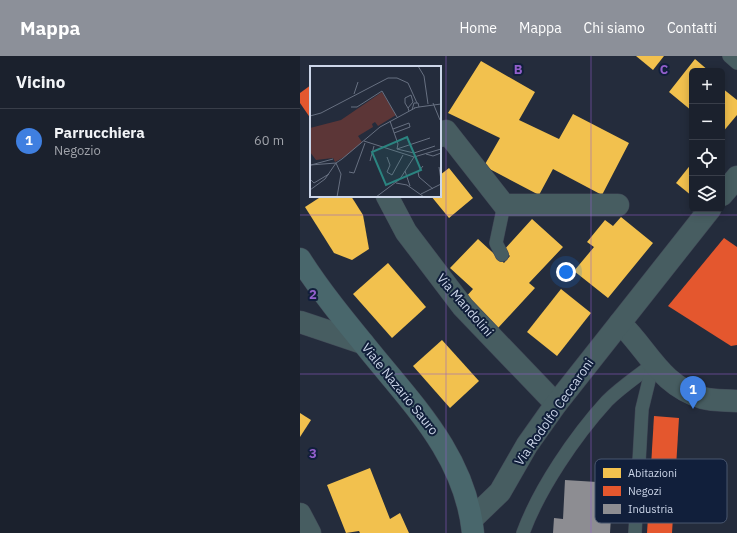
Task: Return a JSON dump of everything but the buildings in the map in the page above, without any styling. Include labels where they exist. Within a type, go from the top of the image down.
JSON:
[{"type":"main road","name":"Viale Nazario Sauro","points":[[300,259],[321,292],[439,437],[462,483],[472,526]]},
{"type":"street","points":[[441,135],[446,131],[504,205],[618,204]]},
{"type":"street","name":"Via Mandolini","points":[[388,197],[406,232],[463,307],[556,404]]},
{"type":"street","name":"Via Rodolfo Ceccaroni","points":[[472,526],[500,492],[527,444],[556,404],[708,212]]},
{"type":"street","points":[[300,322],[363,343]]},
{"type":"street","points":[[620,322],[635,338],[653,364],[676,386],[704,399],[737,401]]},
{"type":"street","points":[[300,514],[310,533]]},
{"type":"lane","points":[[729,56],[737,63]]},
{"type":"lane","points":[[502,255],[496,243],[504,205]]},
{"type":"lane","points":[[523,533],[534,506],[567,453],[608,401],[653,364]]},
{"type":"lane","points":[[639,459],[642,409],[653,364]]},
{"type":"lane","points":[[635,533],[636,523]]},
{"type":"place","name":"Parrucchiera","points":[[693,409]]}]
